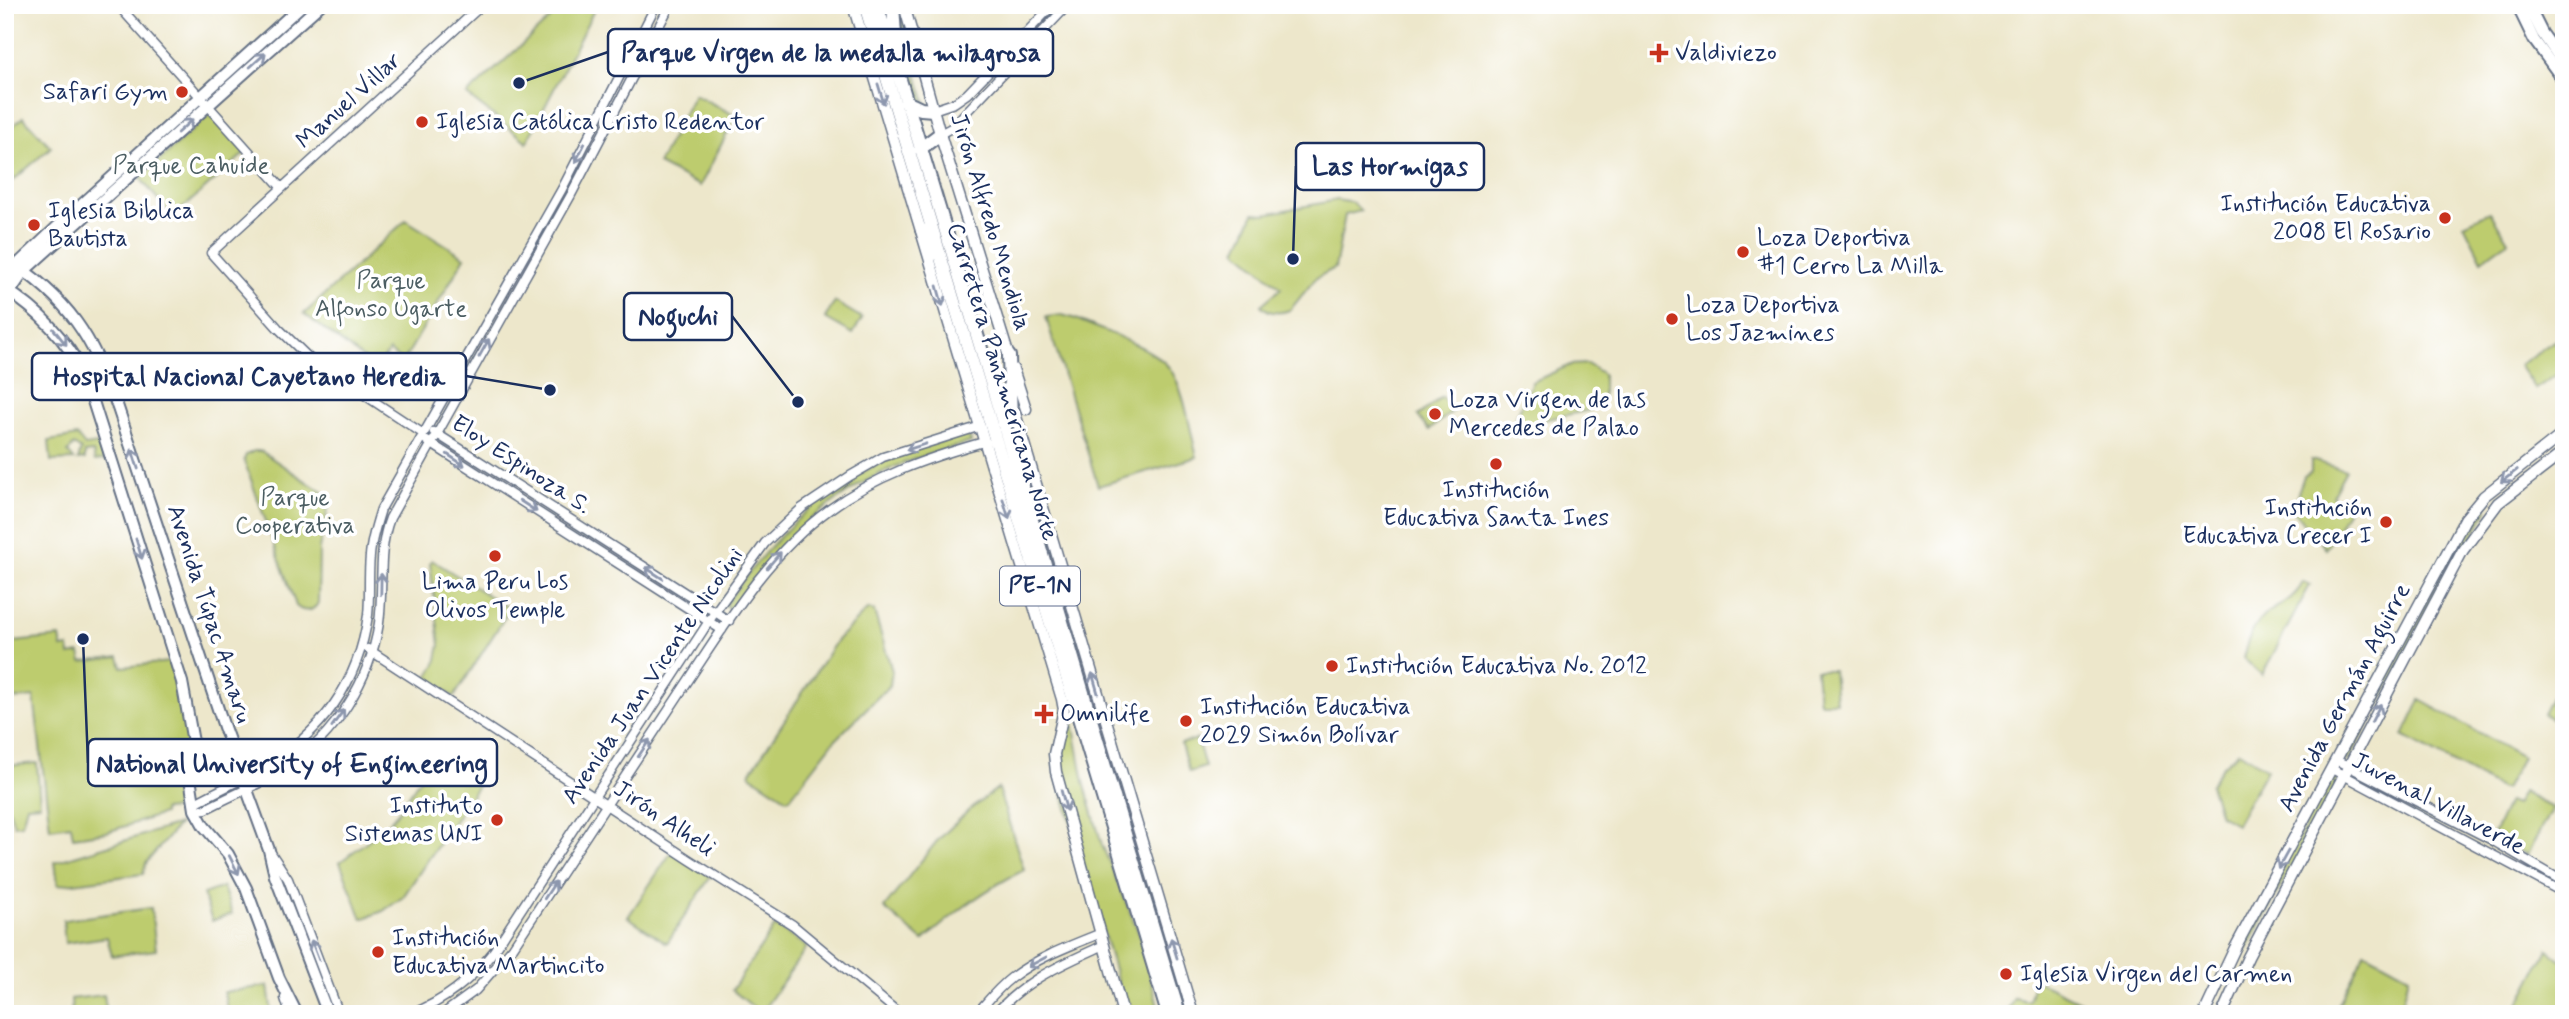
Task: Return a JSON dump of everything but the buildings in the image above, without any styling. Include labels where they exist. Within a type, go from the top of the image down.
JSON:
[{"type":"highway","name":"Carretera Panamericana Norte","points":[[865,5],[1168,1014]]},
{"type":"highway","name":"Carretera Panamericana Norte","points":[[877,5],[1020,473],[1083,695],[1180,1014]]},
{"type":"highway","points":[[893,5],[898,71]]},
{"type":"highway","points":[[906,102],[933,110]]},
{"type":"highway","points":[[920,149],[940,134]]},
{"type":"highway","points":[[922,230],[931,243],[939,267],[948,277]]},
{"type":"highway","points":[[958,311],[955,322],[963,352],[960,359]]},
{"type":"highway","points":[[1009,358],[1009,407],[1020,473]]},
{"type":"highway","points":[[980,444],[1002,456]]},
{"type":"main road","points":[[7,287],[21,268],[199,97],[302,5]]},
{"type":"main road","points":[[21,268],[320,5]]},
{"type":"main road","points":[[853,5],[981,426],[980,444],[1062,699],[1064,710],[1054,754],[1056,772],[1123,1014]]},
{"type":"main road","name":"Jirón Alfredo Mendiola","points":[[904,5],[940,134],[1009,358],[1020,410],[1019,435],[1193,1014]]},
{"type":"main road","points":[[2516,5],[2534,40],[2564,81]]},
{"type":"main road","points":[[2528,5],[2542,33],[2564,64]]},
{"type":"main road","name":"Avenida Túpac Amaru","points":[[5,258],[21,268],[72,314],[98,356],[268,848],[275,876],[328,1014]]},
{"type":"main road","name":"Avenida Túpac Amaru","points":[[7,287],[31,306],[59,335],[75,356],[91,391],[182,682],[193,742],[191,788],[204,826],[228,854],[246,888],[279,978],[297,1014]]},
{"type":"main road","name":"Avenida Germán Aguirre","points":[[2204,1014],[2235,948],[2465,519],[2484,496],[2564,433]]},
{"type":"main road","name":"Avenida Germán Aguirre","points":[[2222,1014],[2248,957],[2463,551],[2495,507],[2564,452]]},
{"type":"main road","points":[[2484,496],[2495,507]]},
{"type":"street","points":[[118,5],[282,188]]},
{"type":"street","name":"Manuel Villar","points":[[211,253],[482,5]]},
{"type":"street","points":[[244,784],[317,727],[342,693],[363,645],[368,612],[369,557],[374,531],[386,498],[562,189],[656,5]]},
{"type":"street","points":[[199,807],[244,784],[284,769],[321,739],[350,700],[372,651],[379,623],[381,563],[390,518],[571,195],[670,5]]},
{"type":"street","points":[[933,110],[954,103],[967,94],[1053,5]]},
{"type":"street","points":[[940,134],[951,128],[1068,5]]},
{"type":"street","name":"Eloy Espinoza S.","points":[[211,253],[278,328],[310,359],[422,432],[437,434],[729,621]]},
{"type":"street","name":"Avenida Juan Vicente Nicolini","points":[[411,1014],[451,993],[482,967],[715,612],[765,543],[802,508],[850,475],[883,457],[981,426]]},
{"type":"street","points":[[970,429],[980,444]]},
{"type":"street","points":[[422,432],[431,444],[722,630]]},
{"type":"street","name":"Avenida Juan Vicente Nicolini","points":[[443,1014],[467,998],[494,972],[722,630],[759,577],[784,548],[831,509],[858,491],[915,463],[980,444]]},
{"type":"street","points":[[609,558],[615,548]]},
{"type":"street","name":"Jirón Alheli","points":[[363,645],[793,925],[900,1014]]},
{"type":"street","name":"Juvenal Villaverde","points":[[2334,765],[2490,839],[2564,882]]},
{"type":"street","name":"Juvenal Villaverde","points":[[2346,771],[2564,893]]},
{"type":"street","points":[[268,848],[288,879],[340,1014]]},
{"type":"street","points":[[976,1014],[1009,979],[1027,967],[1099,934]]},
{"type":"street","points":[[995,1014],[1011,996],[1030,981],[1102,946]]},
{"type":"street","points":[[279,978],[290,1014]]},
{"type":"green space","points":[[565,5],[594,5],[594,10],[527,142],[467,95]]},
{"type":"green space","points":[[901,10],[911,58],[926,103],[913,96],[902,49]]},
{"type":"green space","points":[[694,94],[736,116],[700,186],[658,164]]},
{"type":"green space","name":"Parque Cahuide","points":[[210,114],[245,150],[244,154],[175,215],[171,215],[140,178]]},
{"type":"green space","points":[[23,117],[51,147],[6,187],[5,133]]},
{"type":"green space","points":[[1337,200],[1353,203],[1361,211],[1345,215],[1335,268],[1316,278],[1290,310],[1278,313],[1267,310],[1261,305],[1281,288],[1237,250],[1254,213],[1265,214]]},
{"type":"green space","points":[[2490,212],[2508,241],[2482,260],[2464,224]]},
{"type":"green space","name":"Parque Alfonso Ugarte","points":[[406,220],[465,257],[403,362],[389,351],[377,369],[304,314]]},
{"type":"green space","points":[[835,302],[862,318],[853,334],[825,318]]},
{"type":"green space","points":[[1062,315],[1127,340],[1163,361],[1180,388],[1197,457],[1098,486],[1046,317]]},
{"type":"green space","points":[[2564,334],[2564,370],[2535,389],[2519,365]]},
{"type":"green space","points":[[1587,364],[1603,374],[1603,397],[1590,410],[1543,420],[1511,433],[1532,382],[1570,365]]},
{"type":"green space","name":"Loza Virgen de las Mercedes de Palao","points":[[1442,397],[1453,411],[1429,430],[1418,416]]},
{"type":"green space","points":[[968,433],[971,442],[903,463],[869,480],[823,509],[783,545],[731,609],[725,605],[778,539],[798,519],[842,484],[892,458]]},
{"type":"green space","points":[[77,436],[85,446],[98,444],[105,460],[95,461],[93,452],[85,453],[85,459],[78,460],[81,450],[74,445],[68,452],[74,460],[51,461],[49,441]]},
{"type":"green space","name":"Parque Cooperativa","points":[[261,451],[328,496],[330,500],[319,549],[318,603],[311,610],[302,610],[296,606],[244,460],[246,455]]},
{"type":"green space","points":[[2311,460],[2346,470],[2332,496],[2350,506],[2326,549],[2292,509],[2304,476],[2311,472]]},
{"type":"green space","points":[[2483,505],[2487,510],[2348,761],[2343,758],[2466,523]]},
{"type":"green space","points":[[432,560],[510,609],[454,697],[427,679],[436,664],[440,645],[430,563]]},
{"type":"green space","points":[[2303,582],[2310,585],[2262,675],[2243,658],[2251,634],[2261,618],[2292,597]]},
{"type":"green space","points":[[868,609],[874,611],[892,671],[890,685],[834,741],[787,799],[750,773],[837,640]]},
{"type":"green space","points":[[60,637],[62,648],[69,647],[70,655],[80,653],[82,662],[119,657],[122,667],[169,662],[180,695],[189,757],[185,791],[179,795],[181,799],[177,801],[176,809],[163,810],[163,814],[107,832],[73,837],[71,825],[50,828],[34,697],[13,699],[5,643]]},
{"type":"green space","points":[[1816,670],[1833,670],[1836,702],[1819,702]]},
{"type":"green space","points":[[2564,672],[2564,724],[2543,714]]},
{"type":"green space","points":[[2420,700],[2522,757],[2506,788],[2501,789],[2403,736]]},
{"type":"green space","points":[[1070,706],[1084,782],[1102,845],[1139,933],[1160,1014],[1127,1014],[1064,798],[1058,754]]},
{"type":"green space","points":[[1197,739],[1205,767],[1189,772],[1181,744]]},
{"type":"green space","points":[[2239,751],[2267,769],[2236,824],[2220,815],[2210,785],[2221,768]]},
{"type":"green space","points":[[435,756],[479,784],[403,897],[383,911],[362,919],[340,862],[384,828]]},
{"type":"green space","points":[[37,763],[40,804],[27,805],[22,824],[14,825],[9,809],[5,809],[5,766]]},
{"type":"green space","points":[[2331,777],[2338,780],[2247,950],[2241,947]]},
{"type":"green space","points":[[998,788],[1024,870],[971,902],[923,941],[884,908],[937,841],[968,811]]},
{"type":"green space","points":[[2522,792],[2552,808],[2527,855],[2492,836],[2508,802],[2515,805]]},
{"type":"green space","points":[[179,824],[146,863],[143,874],[58,885],[55,862]]},
{"type":"green space","points":[[672,851],[711,876],[667,943],[628,917]]},
{"type":"green space","points":[[223,887],[232,914],[212,921],[203,894]]},
{"type":"green space","points":[[151,908],[156,950],[112,956],[107,937],[65,943],[63,920]]},
{"type":"green space","points":[[775,926],[807,947],[761,1013],[732,990]]},
{"type":"green space","points":[[2548,949],[2564,962],[2564,1014],[2514,1014]]},
{"type":"green space","points":[[2365,952],[2409,976],[2400,1014],[2334,1013]]},
{"type":"green space","points":[[2035,980],[2096,1009],[2095,1014],[2006,1014],[2014,998],[2029,1001]]},
{"type":"green space","points":[[268,986],[272,1014],[228,1014],[224,992]]},
{"type":"green space","points":[[104,995],[107,1014],[72,1014],[71,999]]},
{"type":"place","name":"Valdiviezo","points":[[1659,53]]},
{"type":"place","name":"Parque Virgen de la medalla milagrosa","points":[[519,83]]},
{"type":"place","name":"Safari Gym","points":[[182,92]]},
{"type":"place","name":"Iglesia Católica Cristo Redentor","points":[[422,122]]},
{"type":"place","name":"Institución Educativa 2008 El Rosario","points":[[2445,218]]},
{"type":"place","name":"Iglesia Biblica Bautista","points":[[34,225]]},
{"type":"place","name":"Loza Deportiva #1 Cerro La Milla","points":[[1743,252]]},
{"type":"place","name":"Las Hormigas","points":[[1293,259]]},
{"type":"place","name":"Loza Deportiva Los Jazmines","points":[[1672,319]]},
{"type":"place","name":"Hospital Nacional Cayetano Heredia","points":[[550,390]]},
{"type":"place","name":"Noguchi","points":[[798,402]]},
{"type":"place","name":"Loza Virgen de las Mercedes de Palao","points":[[1435,414]]},
{"type":"place","name":"Institución Educativa Santa Ines","points":[[1496,464]]},
{"type":"place","name":"Institución Educativa Crecer I","points":[[2386,522]]},
{"type":"place","name":"Lima Peru Los Olivos Temple","points":[[495,556]]},
{"type":"place","name":"National University of Engineering","points":[[83,639]]},
{"type":"place","name":"Institución Educativa No. 2012","points":[[1332,666]]},
{"type":"place","name":"Omnilife","points":[[1044,714]]},
{"type":"place","name":"Institución Educativa 2029 Simón Bolívar","points":[[1186,721]]},
{"type":"place","name":"Instituto Sistemas UNI","points":[[497,820]]},
{"type":"place","name":"Institución Educativa Martincito","points":[[378,952]]},
{"type":"place","name":"Iglesia Virgen del Carmen","points":[[2006,974]]}]
